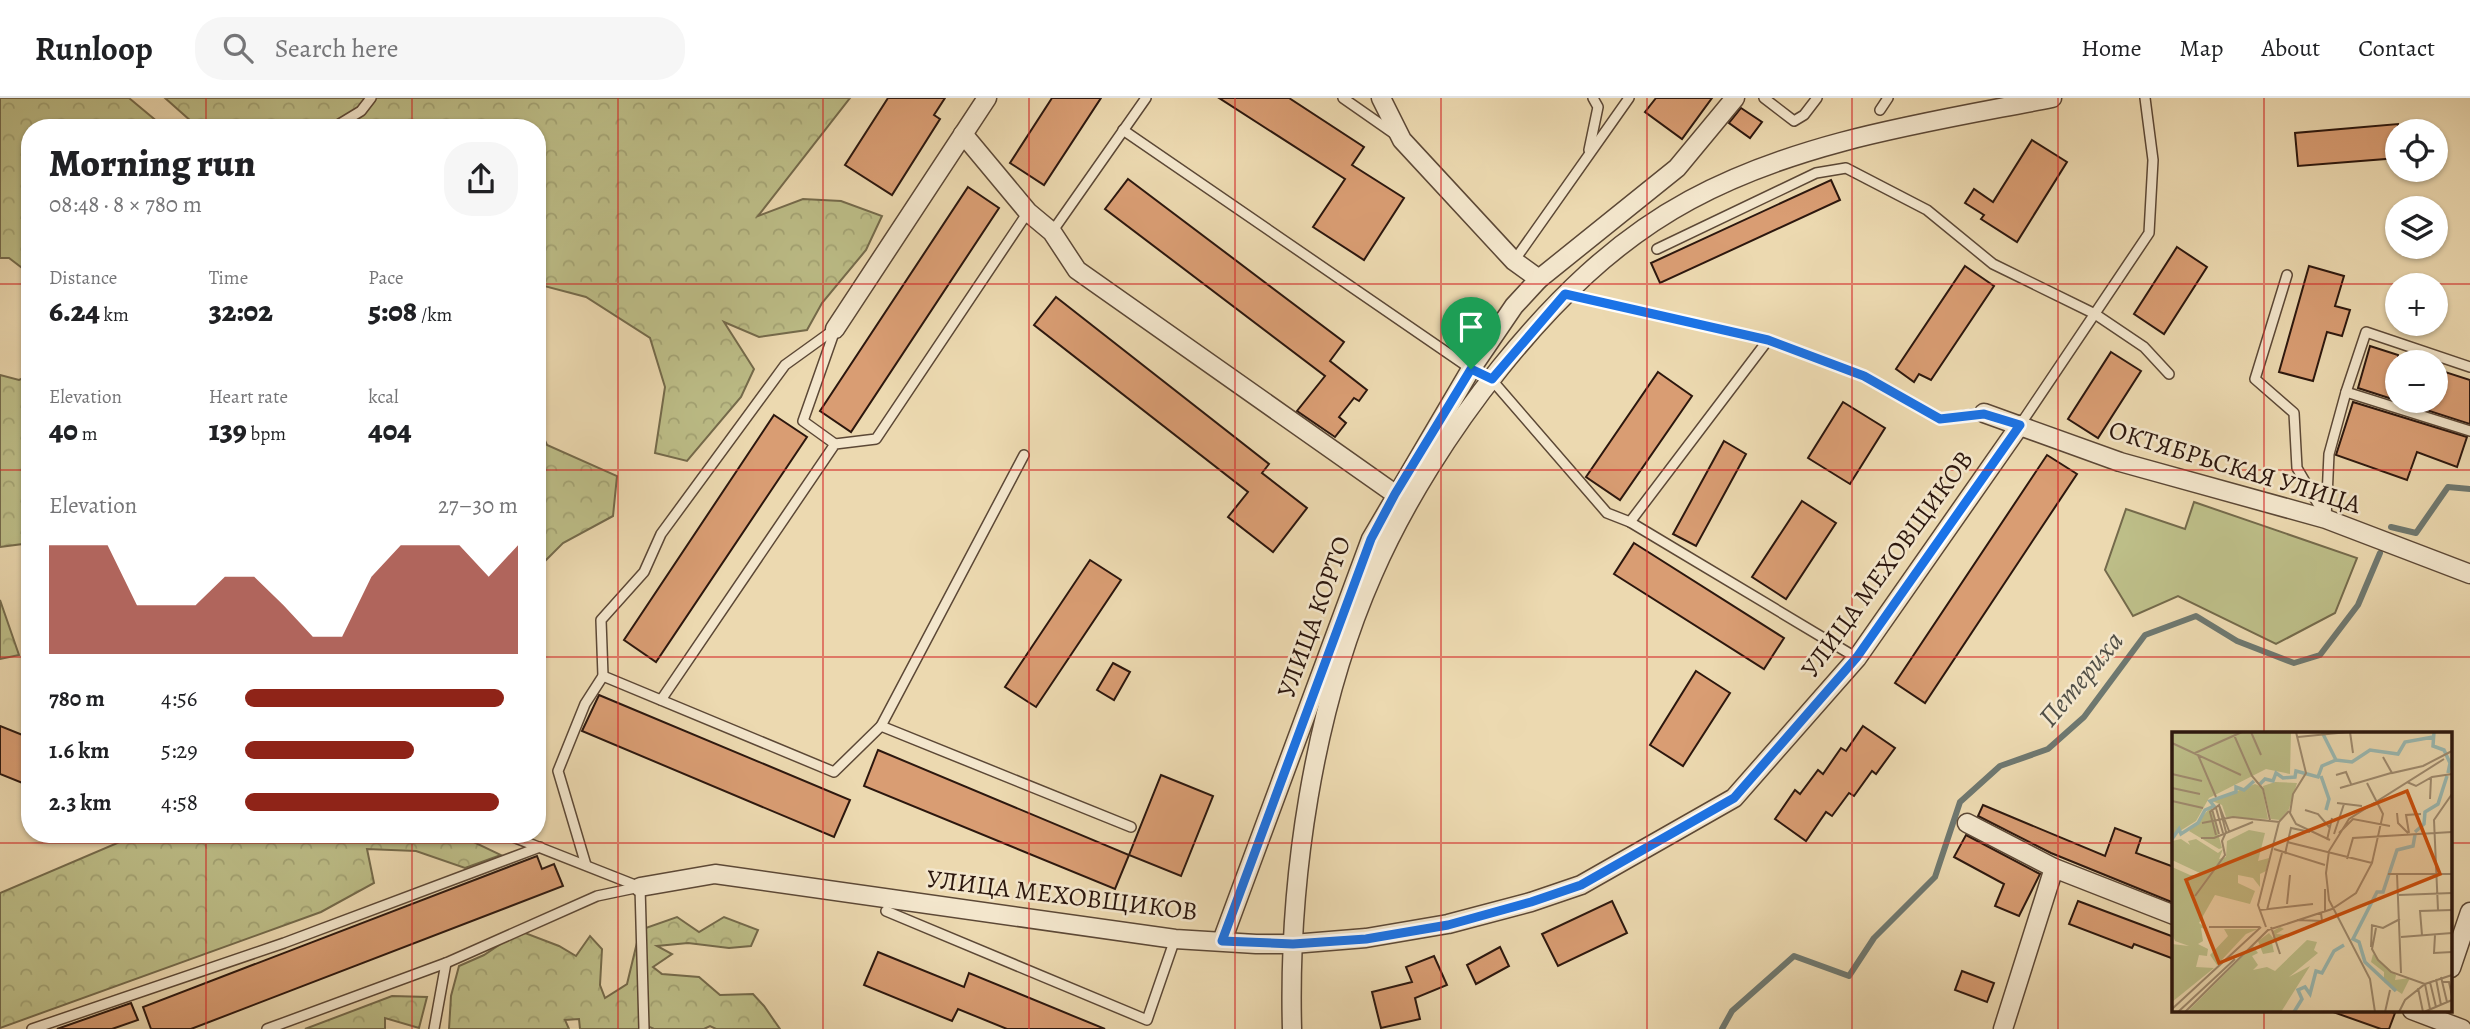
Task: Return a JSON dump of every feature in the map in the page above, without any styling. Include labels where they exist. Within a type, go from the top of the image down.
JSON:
[{"type":"street","points":[[835,328],[987,98]]},
{"type":"street","points":[[1381,98],[1402,140],[1514,261],[1539,279]]},
{"type":"street","name":"УЛИЦА КОРТО","points":[[1222,941],[1371,539],[1395,494],[1471,369],[1514,306],[1539,279],[1677,167],[1735,98]]},
{"type":"street","points":[[1292,1029],[1293,944],[1302,852],[1315,762],[1354,622],[1373,573],[1444,445],[1534,327],[1565,294],[1620,244],[1690,200],[1766,166],[1807,152],[1906,127],[2052,98]]},
{"type":"street","points":[[963,134],[1028,212],[1052,232],[1077,270],[1395,494]]},
{"type":"street","name":"ОКТЯБРЬСКАЯ УЛИЦА","points":[[1984,414],[2120,462],[2326,519],[2470,574]]},
{"type":"street","name":"УЛИЦА МЕХОВЩИКОВ","points":[[640,887],[715,874],[1175,939],[1293,944],[1366,939],[1448,925],[1531,902],[1581,885],[1734,798],[1857,657],[2020,425]]},
{"type":"street","points":[[1967,823],[2054,868],[2172,914]]},
{"type":"street","points":[[2003,1029],[2054,868]]},
{"type":"street","points":[[2452,965],[2470,912]]},
{"type":"street","points":[[2417,1012],[2462,1029]]},
{"type":"lane","points":[[348,119],[361,111],[371,98]]},
{"type":"lane","points":[[1052,232],[1146,98]]},
{"type":"lane","points":[[1343,98],[1402,140]]},
{"type":"lane","points":[[1588,156],[1598,107],[1593,98]]},
{"type":"lane","points":[[1514,261],[1629,98]]},
{"type":"lane","points":[[1764,98],[1794,121],[1804,115],[1817,98]]},
{"type":"lane","points":[[1880,110],[1888,98]]},
{"type":"lane","points":[[2020,425],[2150,233],[2153,160],[2145,98]]},
{"type":"lane","points":[[1123,130],[1471,369],[1492,379],[1607,513],[1630,522],[1857,657]]},
{"type":"lane","points":[[1657,249],[1816,173],[1846,168],[1927,210],[1993,264],[2095,314],[2144,347],[2169,374]]},
{"type":"lane","points":[[835,328],[803,421],[835,444],[876,439],[1028,212]]},
{"type":"lane","points":[[2287,275],[2255,379],[2294,413],[2297,468],[2326,519]]},
{"type":"lane","points":[[586,865],[558,771],[584,704],[603,676],[601,620],[644,572],[661,534],[785,365],[835,328]]},
{"type":"lane","points":[[2326,519],[2329,454],[2366,332],[2470,368]]},
{"type":"lane","points":[[1630,522],[1768,340],[1864,376],[1940,419],[1984,414]]},
{"type":"lane","points":[[2346,392],[2470,432]]},
{"type":"lane","points":[[660,700],[835,444]]},
{"type":"lane","points":[[603,676],[834,772],[881,726],[1024,455]]},
{"type":"lane","points":[[881,726],[1131,827]]},
{"type":"lane","points":[[528,843],[640,887]]},
{"type":"lane","points":[[32,1029],[285,943],[540,848]]},
{"type":"lane","points":[[267,1029],[446,963],[597,896],[640,887]]},
{"type":"lane","points":[[640,887],[644,1029]]},
{"type":"lane","points":[[886,911],[1147,1020],[1175,939]]},
{"type":"lane","points":[[434,1029],[446,963]]},
{"type":"path","points":[[1565,294],[1768,340]]},
{"type":"green space","points":[[0,98],[129,98],[154,119],[21,119],[21,267],[9,258],[0,258]]},
{"type":"green space","points":[[165,98],[850,98],[758,216],[803,199],[841,201],[882,216],[866,250],[822,303],[807,330],[759,337],[724,322],[754,369],[741,397],[687,461],[655,453],[665,387],[650,338],[586,297],[546,287],[546,119],[189,119]]},
{"type":"green space","points":[[0,375],[21,379],[21,544],[0,547]]},
{"type":"green space","points":[[546,443],[617,476],[613,516],[563,543],[546,560]]},
{"type":"green space","points":[[2194,502],[2357,558],[2335,613],[2276,644],[2178,596],[2133,616],[2105,570],[2126,509],[2185,529]]},
{"type":"green space","points":[[0,600],[19,655],[0,659]]},
{"type":"green space","points":[[117,843],[476,843],[501,855],[465,868],[416,851],[367,849],[374,883],[321,912],[0,1028],[0,893]]},
{"type":"green space","points":[[677,917],[699,932],[724,917],[758,930],[751,946],[729,948],[688,943],[657,946],[672,954],[653,967],[662,974],[699,977],[720,995],[753,994],[780,1029],[716,1029],[710,1026],[704,1029],[654,1029],[645,1025],[640,1029],[580,1029],[579,1019],[565,1020],[569,1029],[449,1029],[451,996],[459,966],[484,955],[520,931],[559,946],[576,956],[590,936],[602,949],[600,985],[605,998],[627,984],[640,930]]},
{"type":"green space","points":[[392,996],[427,997],[419,1028],[385,1018],[385,1029],[305,1029]]},
{"type":"building","points":[[888,98],[945,98],[934,115],[940,119],[892,195],[845,165]]},
{"type":"building","points":[[1052,98],[1101,98],[1044,185],[1010,163]]},
{"type":"building","points":[[1219,98],[1289,98],[1364,147],[1352,165],[1404,198],[1364,260],[1313,227],[1345,179]]},
{"type":"building","points":[[1656,98],[1712,98],[1682,139],[1645,112]]},
{"type":"building","points":[[1741,108],[1762,122],[1750,138],[1729,123]]},
{"type":"building","points":[[2385,125],[2385,159],[2298,166],[2295,133]]},
{"type":"building","points":[[2032,140],[2067,162],[2017,242],[1981,219],[1984,215],[1965,203],[1974,189],[1993,202]]},
{"type":"building","points":[[1128,179],[1344,342],[1330,361],[1367,390],[1359,401],[1354,398],[1339,417],[1346,423],[1335,437],[1297,411],[1325,376],[1105,209]]},
{"type":"building","points":[[1831,180],[1840,200],[1660,283],[1651,263]]},
{"type":"building","points":[[968,187],[999,208],[851,432],[820,411]]},
{"type":"building","points":[[2177,247],[2207,267],[2164,334],[2134,314]]},
{"type":"building","points":[[1965,266],[1994,286],[1931,380],[1919,374],[1914,382],[1896,369]]},
{"type":"building","points":[[2309,266],[2344,276],[2335,306],[2350,310],[2342,336],[2327,332],[2313,381],[2279,372]]},
{"type":"building","points":[[1056,297],[1269,464],[1262,473],[1307,508],[1273,552],[1228,517],[1248,492],[1034,325]]},
{"type":"building","points":[[2370,346],[2385,351],[2385,397],[2358,388]]},
{"type":"building","points":[[2111,352],[2141,371],[2098,438],[2068,419]]},
{"type":"building","points":[[1658,372],[1692,396],[1620,500],[1586,477]]},
{"type":"building","points":[[2448,373],[2470,380],[2470,424],[2436,413],[2448,413]]},
{"type":"building","points":[[1843,402],[1885,428],[1850,484],[1808,458]]},
{"type":"building","points":[[2353,402],[2467,437],[2457,467],[2417,452],[2407,480],[2336,455]]},
{"type":"building","points":[[774,415],[807,437],[656,662],[624,640]]},
{"type":"building","points":[[1724,441],[1746,454],[1696,546],[1673,534]]},
{"type":"building","points":[[2047,455],[2077,474],[1925,703],[1895,683]]},
{"type":"building","points":[[1802,501],[1836,523],[1786,599],[1752,577]]},
{"type":"building","points":[[1634,543],[1784,638],[1764,669],[1614,574]]},
{"type":"building","points":[[1090,560],[1121,580],[1036,707],[1005,687]]},
{"type":"building","points":[[1113,663],[1130,672],[1114,700],[1097,690]]},
{"type":"building","points":[[1696,671],[1730,693],[1683,766],[1650,745]]},
{"type":"building","points":[[599,695],[850,800],[834,837],[582,731]]},
{"type":"building","points":[[0,726],[21,734],[21,782],[0,774]]},
{"type":"building","points":[[1863,726],[1895,748],[1876,774],[1872,771],[1854,796],[1849,793],[1832,816],[1826,812],[1806,841],[1775,819],[1795,790],[1800,794],[1818,770],[1823,774],[1841,748],[1846,751]]},
{"type":"building","points":[[878,750],[1129,855],[1115,889],[864,786]]},
{"type":"building","points":[[1161,775],[1213,796],[1181,876],[1129,855]]},
{"type":"building","points":[[1983,805],[2105,856],[2115,828],[2141,838],[2136,853],[2172,866],[2172,902],[2051,853],[1978,816]]},
{"type":"building","points":[[1966,835],[2040,874],[2019,916],[1995,906],[2004,884],[1954,857]]},
{"type":"building","points":[[537,856],[542,869],[554,864],[563,886],[191,1029],[151,1029],[143,1007]]},
{"type":"building","points":[[1612,901],[1627,933],[1558,966],[1542,934]]},
{"type":"building","points":[[2078,901],[2172,936],[2172,958],[2134,944],[2132,948],[2069,924]]},
{"type":"building","points":[[1500,947],[1509,966],[1476,984],[1467,965]]},
{"type":"building","points":[[878,952],[964,987],[969,973],[1105,1029],[1007,1029],[958,1009],[952,1021],[864,985]]},
{"type":"building","points":[[1434,956],[1447,985],[1415,998],[1420,1019],[1381,1028],[1372,992],[1412,982],[1406,967]]},
{"type":"building","points":[[1962,971],[1994,983],[1987,1002],[1955,990]]},
{"type":"building","points":[[131,1003],[138,1020],[112,1029],[57,1029]]},
{"type":"building","points":[[2333,1012],[2395,1013],[2389,1029],[2381,1029]]},
{"type":"waterway","name":"Петериха","points":[[2391,527],[2416,533],[2448,487],[2470,489]]},
{"type":"waterway","name":"Петериха","points":[[1722,1029],[1732,1011],[1794,956],[1849,976],[1874,938],[1935,877],[1960,802],[2000,766],[2048,749],[2084,717],[2145,635],[2196,616],[2237,641],[2294,663],[2320,655],[2358,605],[2380,553]]},
{"type":"route","points":[[1565,294],[1768,340],[1864,376],[1940,419],[1984,414],[2020,425],[1857,657],[1734,798],[1581,885],[1531,902],[1448,925],[1366,939],[1293,944],[1222,941],[1371,539],[1395,494],[1471,369],[1492,379],[1565,294]]}]
